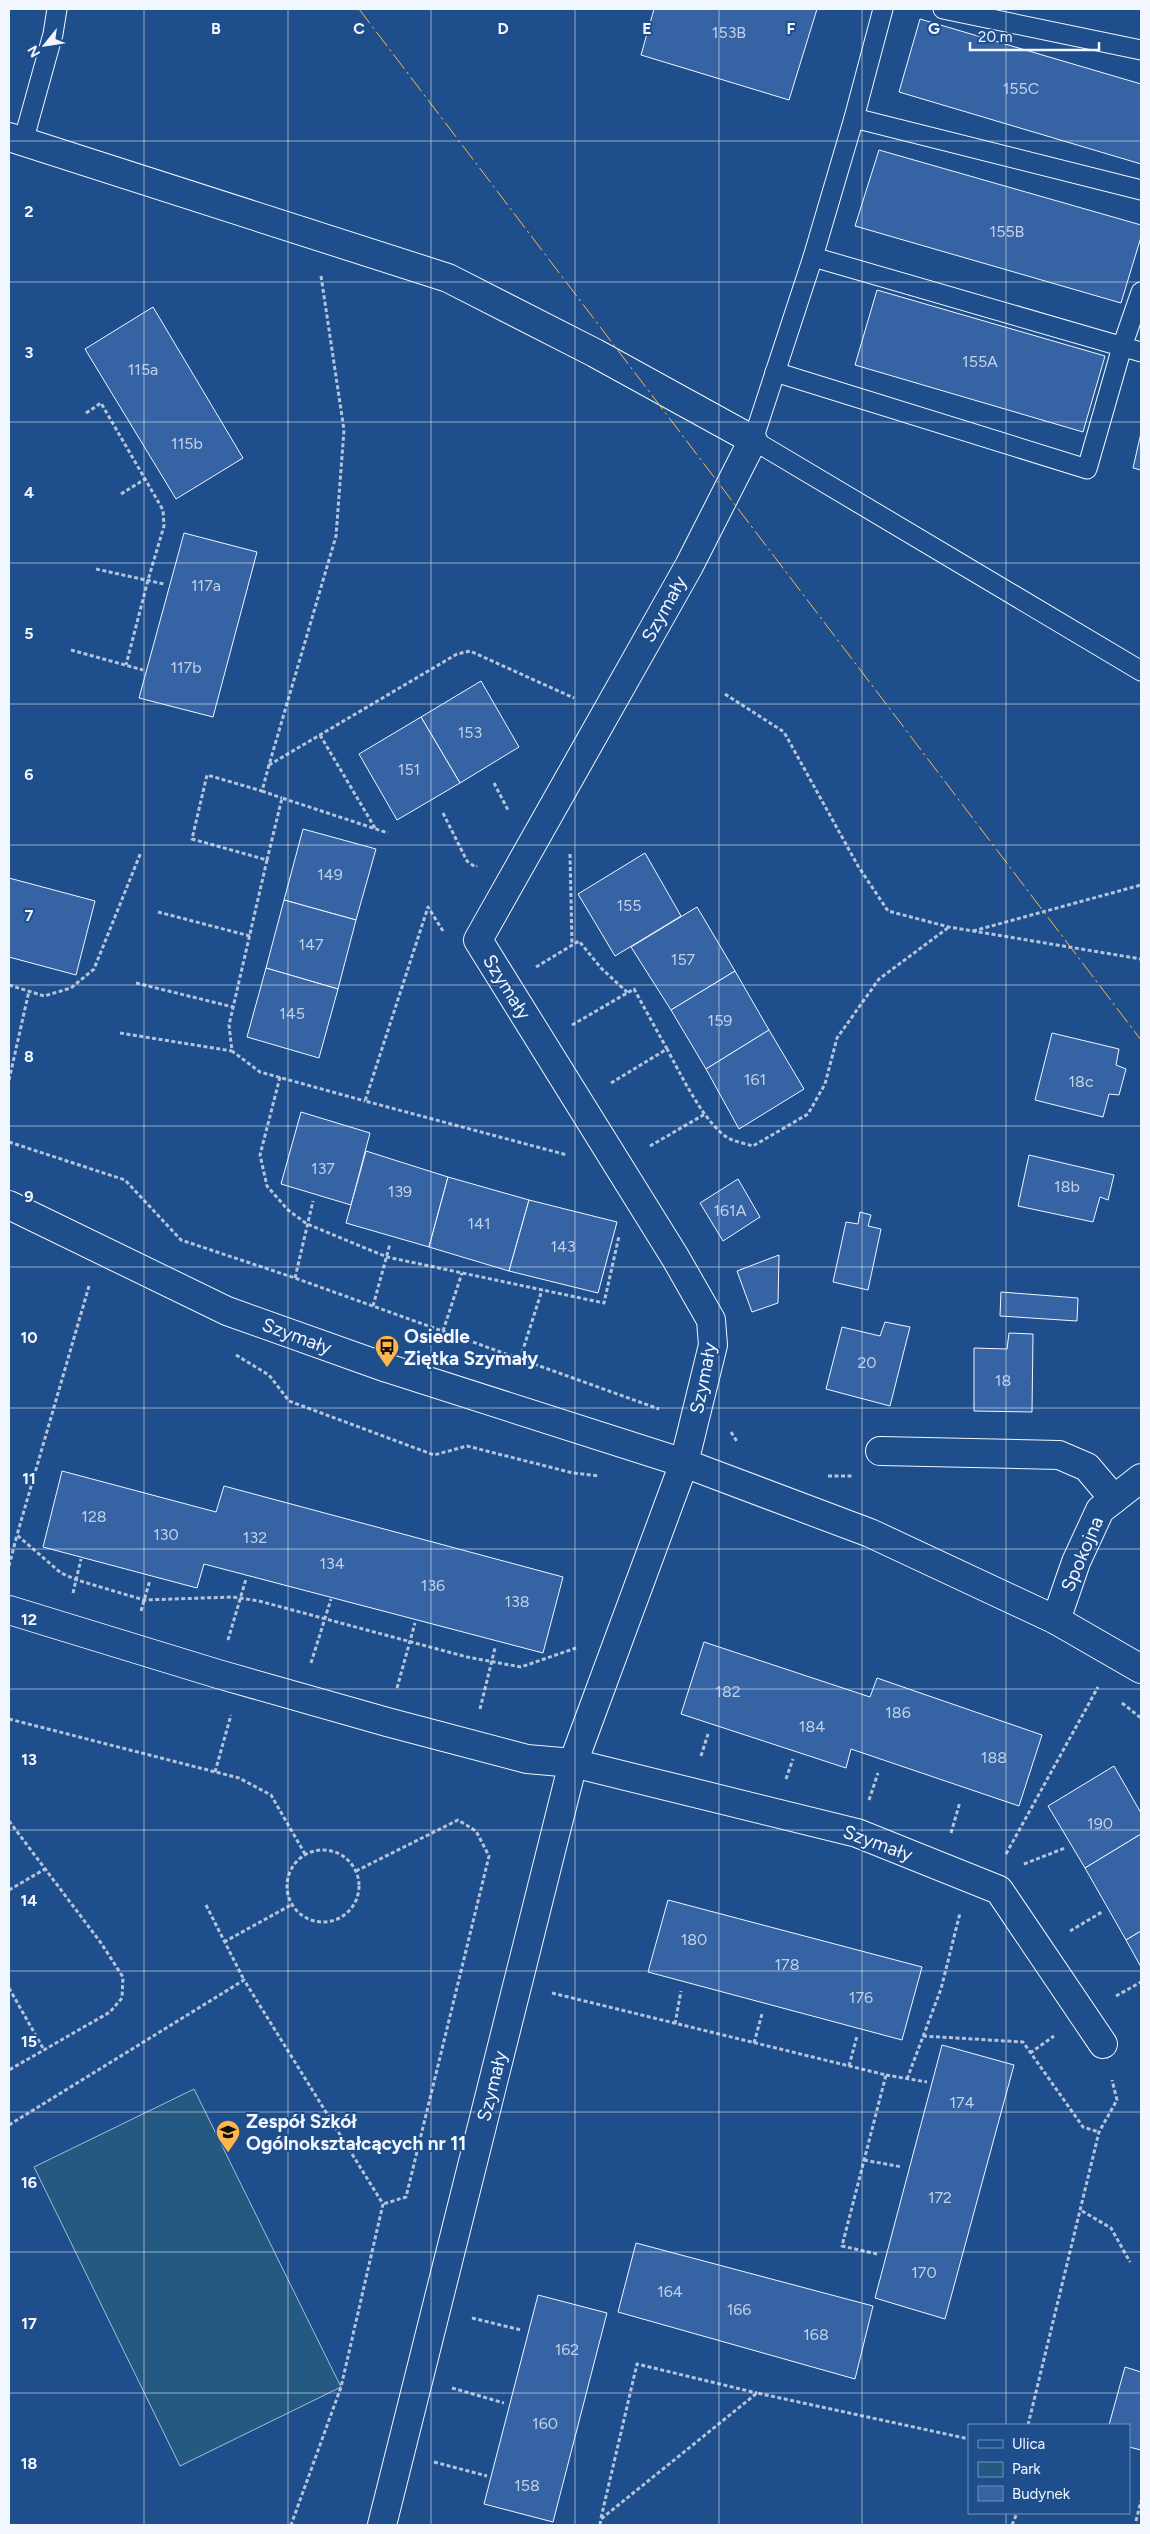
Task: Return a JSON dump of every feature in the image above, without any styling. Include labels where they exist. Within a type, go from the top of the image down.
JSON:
[{"type":"street","points":[[16,139],[448,278],[595,353],[753,440]]},
{"type":"street","name":"Szymały","points":[[382,2525],[573,1762],[684,1463],[713,1345],[711,1320],[675,1257],[478,940],[689,566],[753,440]]},
{"type":"street","name":"Szymały","points":[[9,1206],[227,1311],[387,1368],[684,1463],[870,1533],[1056,1620],[1141,1669]]},
{"type":"street","points":[[880,1451],[1059,1455],[1087,1467],[1114,1499]]},
{"type":"street","name":"Spokojna","points":[[1056,1620],[1076,1562],[1100,1510],[1141,1478]]},
{"type":"street","points":[[9,1610],[218,1674],[387,1722],[527,1758],[573,1762]]},
{"type":"street","name":"Szymały","points":[[573,1762],[857,1833],[1000,1890],[1103,2044]]},
{"type":"lane","points":[[16,139],[53,34],[58,9]]},
{"type":"lane","points":[[883,9],[854,118],[813,257],[753,440],[1141,671]]},
{"type":"lane","points":[[943,9],[1141,50]]},
{"type":"lane","points":[[854,118],[1141,190]]},
{"type":"lane","points":[[813,257],[1141,352]]},
{"type":"lane","points":[[774,372],[1087,469],[1122,347],[1141,292]]},
{"type":"path","points":[[262,790],[336,536],[344,430],[320,268]]},
{"type":"path","points":[[86,413],[101,403],[163,510],[164,526],[126,665]]},
{"type":"path","points":[[121,494],[145,479]]},
{"type":"path","points":[[96,569],[164,584]]},
{"type":"path","points":[[71,650],[143,670]]},
{"type":"path","points":[[269,765],[457,654],[470,651],[578,699]]},
{"type":"path","points":[[725,694],[784,732],[858,866],[888,911],[949,928],[1141,959]]},
{"type":"path","points":[[320,735],[375,829]]},
{"type":"path","points":[[267,860],[192,839],[207,775],[262,790],[388,833]]},
{"type":"path","points":[[232,1051],[229,1025],[282,798]]},
{"type":"path","points":[[443,813],[467,861],[475,867],[482,864]]},
{"type":"path","points":[[565,856],[570,848],[572,946]]},
{"type":"path","points":[[9,985],[44,996],[71,988],[94,969],[141,852]]},
{"type":"path","points":[[972,931],[1141,885]]},
{"type":"path","points":[[365,1100],[428,907],[444,933]]},
{"type":"path","points":[[158,912],[250,936]]},
{"type":"path","points":[[566,1028],[634,990],[692,1095],[705,1114],[729,1138],[753,1146],[808,1114],[825,1084],[836,1038],[879,979],[949,928]]},
{"type":"path","points":[[531,971],[579,941],[601,968],[628,993]]},
{"type":"path","points":[[136,983],[233,1007]]},
{"type":"path","points":[[9,1080],[29,991]]},
{"type":"path","points":[[120,1033],[232,1051],[260,1072],[575,1157]]},
{"type":"path","points":[[604,1088],[667,1050]]},
{"type":"path","points":[[280,1077],[260,1155],[267,1186],[288,1210],[308,1224],[387,1258],[604,1303],[620,1229]]},
{"type":"path","points":[[642,1150],[705,1114]]},
{"type":"path","points":[[9,1142],[125,1180],[181,1240],[444,1331],[635,1402],[660,1409],[666,1403]]},
{"type":"path","points":[[295,1278],[313,1201]]},
{"type":"path","points":[[373,1306],[390,1244]]},
{"type":"path","points":[[444,1331],[462,1273]]},
{"type":"path","points":[[9,1566],[90,1285]]},
{"type":"path","points":[[520,1359],[542,1290]]},
{"type":"path","points":[[228,1350],[269,1375],[289,1401],[434,1455],[467,1446],[573,1473],[601,1477]]},
{"type":"path","points":[[730,1428],[732,1436],[744,1448]]},
{"type":"path","points":[[824,1476],[860,1476]]},
{"type":"path","points":[[17,1535],[61,1573],[77,1580],[144,1600],[241,1598],[260,1601],[492,1662],[521,1667],[593,1640],[616,1648]]},
{"type":"path","points":[[218,1674],[246,1579]]},
{"type":"path","points":[[299,1697],[331,1599]]},
{"type":"path","points":[[387,1722],[415,1623]]},
{"type":"path","points":[[471,1744],[494,1648]]},
{"type":"path","points":[[1095,1682],[1106,1690]]},
{"type":"path","points":[[1003,1859],[1100,1685]]},
{"type":"path","points":[[1120,1701],[1141,1718]]},
{"type":"path","points":[[215,1772],[233,1709]]},
{"type":"path","points":[[9,1719],[239,1778],[271,1796],[305,1854]]},
{"type":"path","points":[[949,1841],[960,1802]]},
{"type":"path","points":[[356,1871],[458,1820],[476,1831],[489,1856],[406,2197],[382,2204]]},
{"type":"path","points":[[9,1821],[101,1943],[123,1978],[122,1998],[110,2012],[9,2070]]},
{"type":"path","points":[[319,1850],[333,1851],[346,1858],[356,1871],[359,1890],[352,1908],[344,1917],[329,1922],[316,1922],[301,1915],[291,1905],[286,1890],[288,1876],[295,1862],[305,1854],[319,1850]]},
{"type":"path","points":[[9,1890],[45,1869]]},
{"type":"path","points":[[907,2079],[941,1989],[968,1878]]},
{"type":"path","points":[[206,1905],[244,1980],[382,2204],[341,2387],[292,2525]]},
{"type":"path","points":[[224,1942],[291,1905]]},
{"type":"path","points":[[9,2125],[244,1980]]},
{"type":"path","points":[[517,1984],[886,2075],[927,2082]]},
{"type":"path","points":[[9,1988],[44,2050]]},
{"type":"path","points":[[675,2024],[681,1991]]},
{"type":"path","points":[[754,2043],[762,2014]]},
{"type":"path","points":[[849,2066],[857,2036]]},
{"type":"path","points":[[923,2036],[1023,2042],[1083,2127],[1099,2132]]},
{"type":"path","points":[[1028,2424],[1082,2211],[1099,2132],[1117,2100],[1103,2044]]},
{"type":"path","points":[[877,2254],[842,2246],[886,2075]]},
{"type":"path","points":[[864,2160],[902,2168]]},
{"type":"path","points":[[1082,2211],[1111,2228],[1130,2262]]},
{"type":"path","points":[[435,2308],[521,2330]]},
{"type":"path","points":[[600,2525],[638,2364],[757,2393],[968,2438]]},
{"type":"path","points":[[418,2378],[504,2403]]},
{"type":"path","points":[[601,2518],[757,2393]]},
{"type":"path","points":[[400,2453],[487,2476]]},
{"type":"path","points":[[1136,2521],[1141,2501]]},
{"type":"green space","points":[[194,2089],[341,2387],[180,2466],[34,2167]]},
{"type":"building","points":[[654,9],[817,9],[789,100],[641,55]]},
{"type":"building","points":[[920,19],[1141,84],[1141,164],[899,92]]},
{"type":"building","points":[[879,150],[1141,225],[1141,237],[1121,303],[855,226]]},
{"type":"building","points":[[877,290],[1105,356],[1083,432],[855,365]]},
{"type":"building","points":[[153,307],[243,458],[176,499],[85,349]]},
{"type":"building","points":[[1141,433],[1141,470],[1133,468]]},
{"type":"building","points":[[184,533],[257,552],[213,717],[139,698]]},
{"type":"building","points":[[481,681],[519,747],[460,783],[421,717]]},
{"type":"building","points":[[421,717],[460,783],[397,820],[359,754]]},
{"type":"building","points":[[303,829],[376,849],[356,920],[284,900]]},
{"type":"building","points":[[645,853],[681,916],[615,956],[578,894]]},
{"type":"building","points":[[9,878],[95,901],[76,975],[9,957]]},
{"type":"building","points":[[284,900],[356,920],[338,989],[266,968]]},
{"type":"building","points":[[697,907],[735,971],[671,1010],[631,947]]},
{"type":"building","points":[[266,968],[338,989],[319,1058],[247,1037]]},
{"type":"building","points":[[735,971],[769,1030],[706,1069],[671,1010]]},
{"type":"building","points":[[769,1030],[804,1089],[739,1129],[706,1069]]},
{"type":"building","points":[[1052,1033],[1119,1049],[1116,1065],[1126,1069],[1119,1095],[1109,1094],[1103,1117],[1035,1100]]},
{"type":"building","points":[[301,1112],[370,1133],[351,1205],[281,1184]]},
{"type":"building","points":[[366,1151],[448,1177],[429,1247],[346,1223]]},
{"type":"building","points":[[1029,1155],[1114,1175],[1108,1200],[1100,1197],[1093,1222],[1018,1206]]},
{"type":"building","points":[[448,1177],[529,1200],[509,1271],[429,1247]]},
{"type":"building","points":[[738,1179],[760,1217],[723,1241],[700,1203]]},
{"type":"building","points":[[529,1200],[617,1222],[598,1293],[509,1271]]},
{"type":"building","points":[[860,1212],[871,1215],[868,1226],[881,1229],[868,1290],[833,1282],[846,1222],[858,1224]]},
{"type":"building","points":[[779,1255],[778,1303],[752,1312],[737,1271]]},
{"type":"building","points":[[1001,1292],[1078,1298],[1077,1321],[1000,1316]]},
{"type":"building","points":[[885,1322],[910,1327],[890,1406],[826,1389],[842,1327],[880,1336]]},
{"type":"building","points":[[1009,1333],[1033,1334],[1032,1412],[974,1411],[974,1348],[1007,1349]]},
{"type":"building","points":[[62,1471],[216,1512],[224,1486],[563,1577],[543,1653],[204,1564],[197,1588],[43,1547]]},
{"type":"building","points":[[704,1642],[870,1697],[877,1678],[1042,1735],[1019,1806],[851,1749],[846,1768],[681,1714]]},
{"type":"building","points":[[1114,1766],[1141,1813],[1141,1834],[1085,1868],[1048,1806]]},
{"type":"building","points":[[1141,1834],[1141,1931],[1126,1940],[1085,1868]]},
{"type":"building","points":[[668,1900],[922,1967],[902,2040],[648,1972]]},
{"type":"building","points":[[1141,1931],[1141,1967],[1126,1940]]},
{"type":"building","points":[[942,2045],[1014,2065],[945,2319],[875,2298]]},
{"type":"building","points":[[636,2243],[873,2306],[855,2379],[618,2312]]},
{"type":"building","points":[[538,2295],[607,2313],[553,2522],[484,2504]]},
{"type":"building","points":[[1125,2367],[1141,2372],[1141,2450],[1130,2447],[1130,2424],[1109,2424]]},
{"type":"power","points":[[359,9],[1141,1040]]},
{"type":"place","name":"Osiedle Ziętka Szymały","points":[[387,1368]]},
{"type":"place","name":"Zespół Szkół Ogólnokształcących nr 11","points":[[228,2153]]}]
